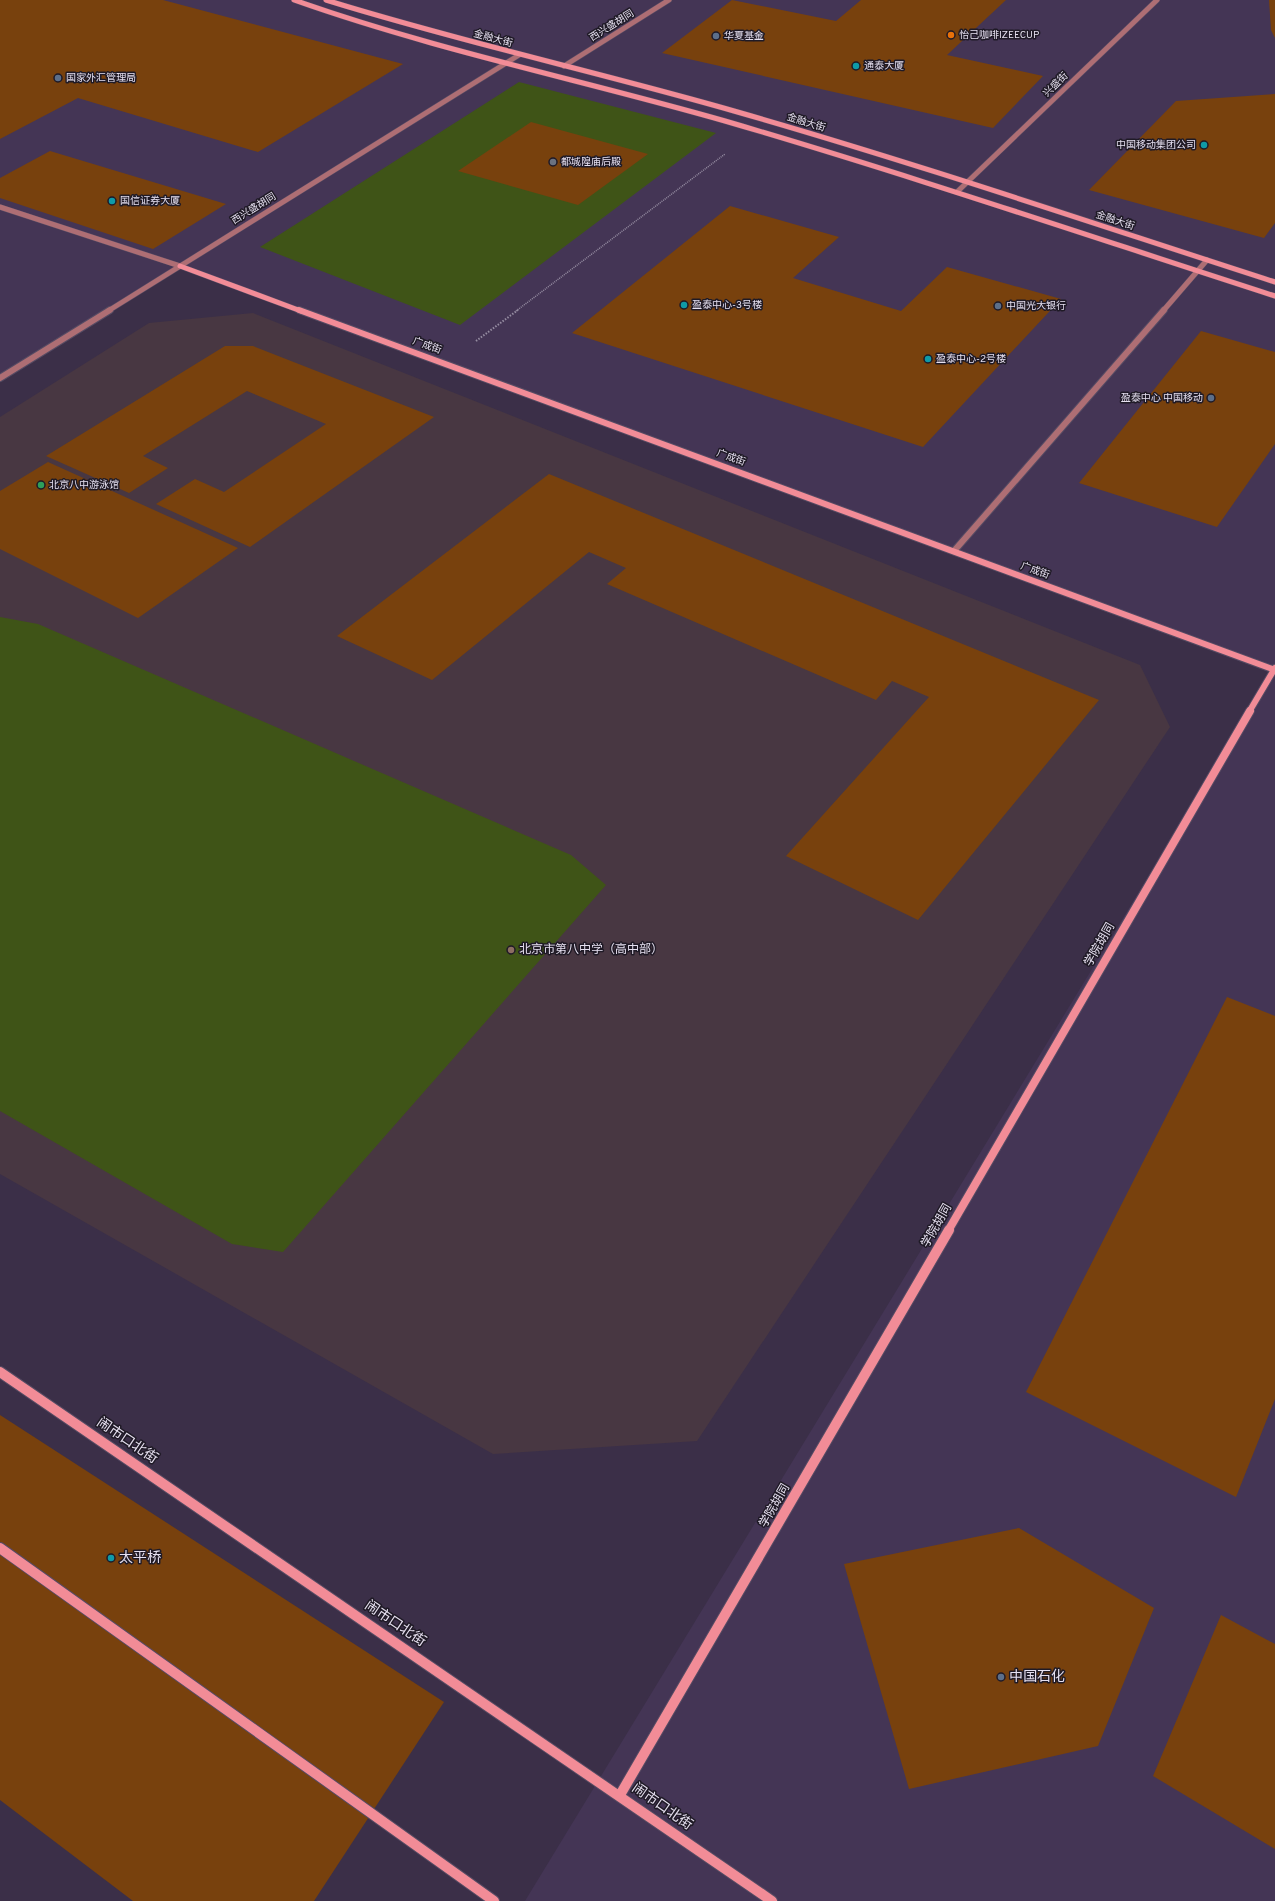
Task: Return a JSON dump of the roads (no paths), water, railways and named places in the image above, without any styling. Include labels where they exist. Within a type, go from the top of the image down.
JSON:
[{"type":"main road","points":[[294,0],[378,29],[725,121],[957,192],[1275,296]]},
{"type":"main road","name":"金融大街","points":[[326,0],[395,23],[734,111],[968,182],[1275,282]]},
{"type":"main road","name":"广成街","points":[[180,266],[1275,669]]},
{"type":"main road","name":"学院胡同","points":[[620,1795],[1275,669]]},
{"type":"main road","name":"闹市口北街","points":[[0,1372],[620,1795],[772,1901]]},
{"type":"main road","points":[[0,1548],[494,1901]]},
{"type":"street","name":"西兴盛胡同","points":[[564,66],[669,0]]},
{"type":"street","name":"兴盛街","points":[[957,192],[1157,0]]},
{"type":"street","name":"西兴盛胡同","points":[[0,378],[519,55]]},
{"type":"street","points":[[0,207],[180,266]]},
{"type":"street","points":[[954,551],[1207,260]]},
{"type":"place","name":"怡己咖啡IZEECUP","points":[[951,35]]},
{"type":"place","name":"华夏基金","points":[[716,36]]},
{"type":"place","name":"通泰大厦","points":[[856,66]]},
{"type":"place","name":"国家外汇管理局","points":[[58,78]]},
{"type":"place","name":"中国移动集团公司","points":[[1204,145]]},
{"type":"place","name":"都城隍庙后殿","points":[[553,162]]},
{"type":"place","name":"国信证券大厦","points":[[112,201]]},
{"type":"place","name":"盈泰中心-3号楼","points":[[684,305]]},
{"type":"place","name":"中国光大银行","points":[[998,306]]},
{"type":"place","name":"盈泰中心-2号楼","points":[[928,359]]},
{"type":"place","name":"盈泰中心 中国移动","points":[[1211,398]]},
{"type":"place","name":"北京八中游泳馆","points":[[41,485]]},
{"type":"place","name":"北京市第八中学（高中部）","points":[[511,950]]},
{"type":"place","name":"太平桥","points":[[111,1558]]},
{"type":"place","name":"中国石化","points":[[1001,1677]]}]
